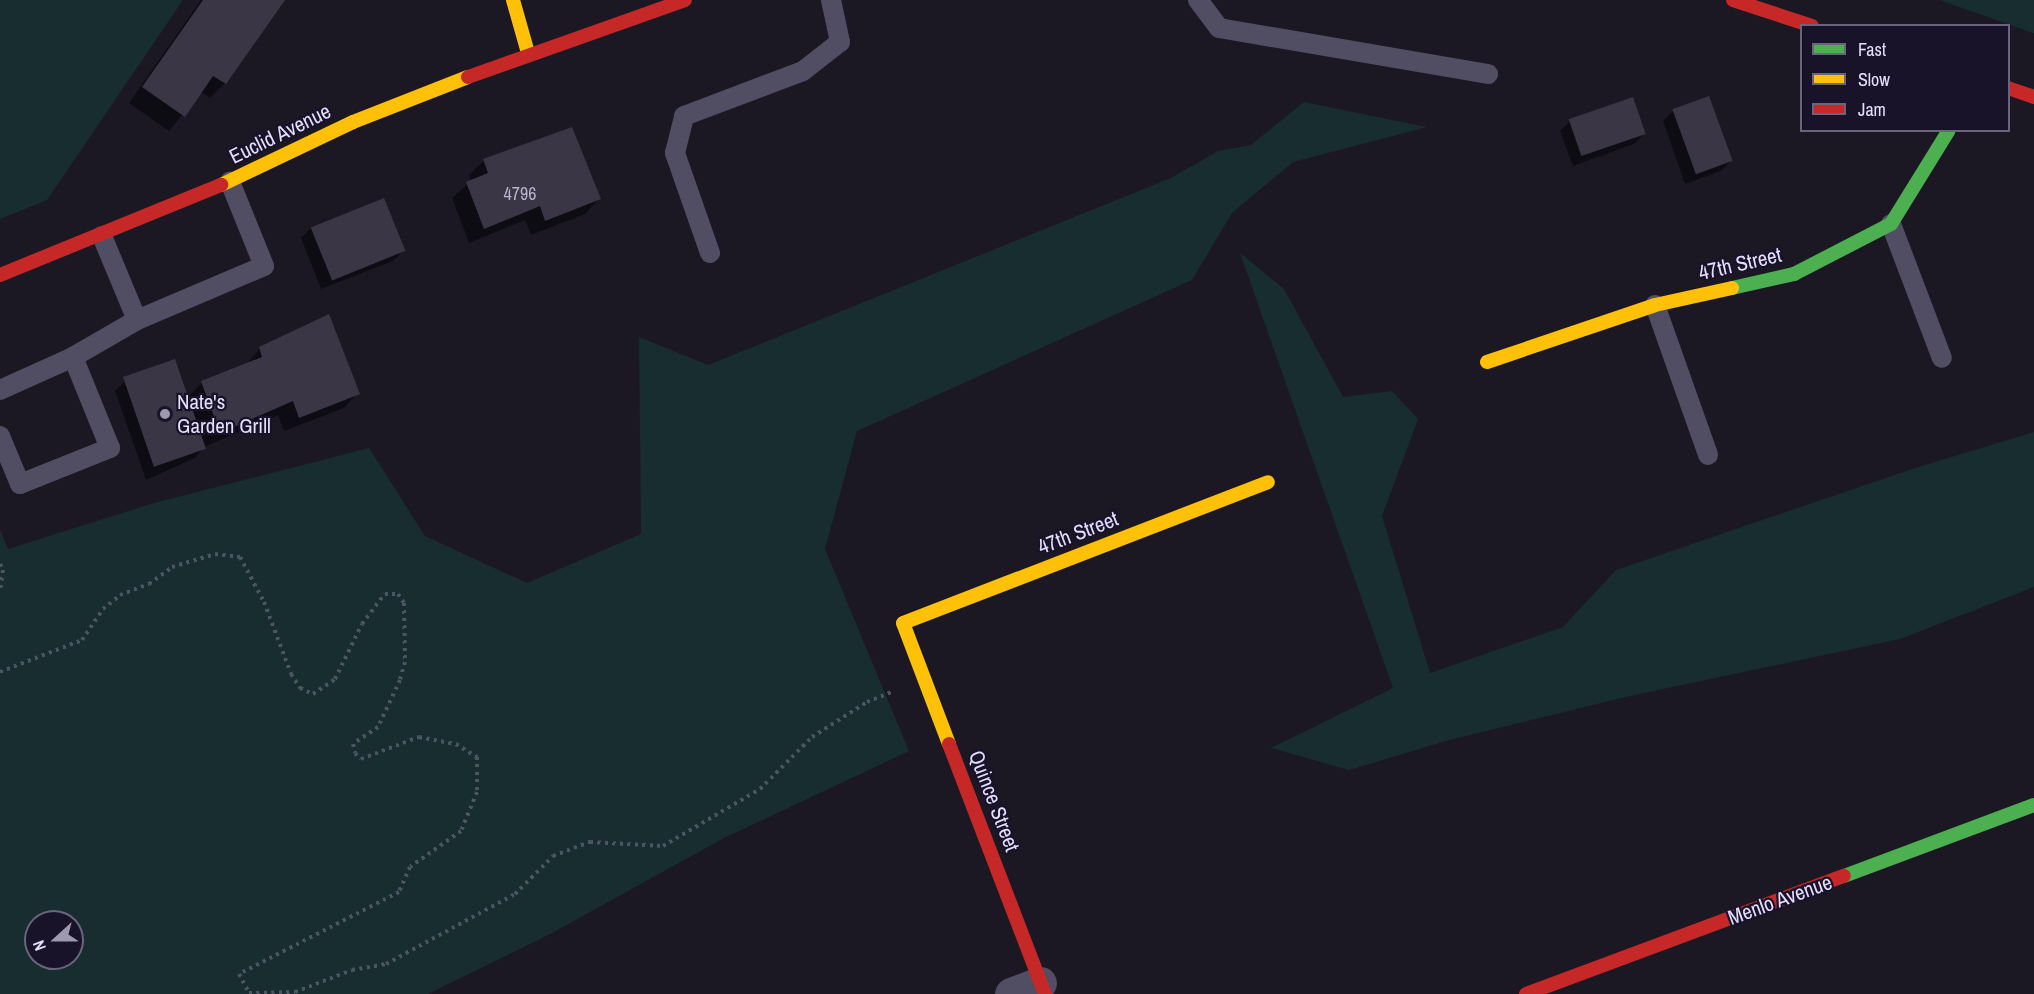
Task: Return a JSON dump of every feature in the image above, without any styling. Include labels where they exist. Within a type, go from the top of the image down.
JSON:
[{"type":"street","points":[[513,0],[528,53]]},
{"type":"street","name":"Euclid Avenue","points":[[0,275],[102,236],[230,182],[353,122],[528,53],[685,0]]},
{"type":"street","points":[[1733,0],[1806,24]]},
{"type":"street","points":[[2010,89],[2034,97]]},
{"type":"street","points":[[1891,224],[1948,132]]},
{"type":"street","name":"47th Street","points":[[1487,362],[1655,305],[1794,274],[1891,224]]},
{"type":"street","name":"47th Street","points":[[903,623],[1268,482]]},
{"type":"street","name":"Quince Street","points":[[903,623],[925,680],[1032,990]]},
{"type":"street","name":"Menlo Avenue","points":[[1526,994],[2034,805]]},
{"type":"lane","points":[[710,253],[675,153],[684,116],[803,71],[840,42],[831,0]]},
{"type":"lane","points":[[1198,0],[1219,28],[1488,74]]},
{"type":"lane","points":[[0,390],[73,357],[137,320],[264,266],[230,182]]},
{"type":"lane","points":[[1891,224],[1942,358]]},
{"type":"lane","points":[[102,236],[137,320]]},
{"type":"lane","points":[[1655,305],[1708,454]]},
{"type":"lane","points":[[0,435],[20,484],[110,448],[73,357]]},
{"type":"path","points":[[0,672],[82,640],[103,609],[120,595],[149,584],[172,567],[215,554],[240,557],[264,602],[291,674],[300,688],[313,694],[335,679],[362,624],[385,594],[398,594],[404,603],[405,662],[400,680],[378,727],[353,744],[355,753],[361,759],[419,737],[456,744],[477,757],[477,792],[461,831],[410,867],[399,892],[361,915],[239,974],[249,993],[295,992],[352,970],[386,964],[515,894],[553,856],[590,842],[663,846],[760,789],[812,737],[867,702],[925,680]]},
{"type":"path","points":[[0,564],[3,570],[0,591]]},
{"type":"green space","points":[[0,0],[183,0],[47,200],[0,219]]},
{"type":"green space","points":[[1940,0],[2034,0],[2034,33]]},
{"type":"green space","points":[[1304,102],[1427,127],[1293,162],[1232,213],[1192,280],[857,431],[825,549],[909,751],[724,838],[552,933],[428,994],[0,994],[0,529],[8,549],[154,503],[369,448],[425,536],[527,583],[641,534],[639,337],[708,365],[1171,178],[1218,151],[1251,145]]},
{"type":"green space","points":[[1240,253],[1284,289],[1343,397],[1392,391],[1418,419],[1382,516],[1430,673],[1563,627],[1616,570],[1915,468],[2034,432],[2034,587],[1900,639],[1630,696],[1449,740],[1349,770],[1271,748],[1393,688]]},
{"type":"building","points":[[203,0],[285,0],[226,84],[213,76],[185,117],[142,87]]},
{"type":"building","points":[[1709,96],[1733,161],[1696,174],[1672,109]]},
{"type":"building","points":[[1633,97],[1646,134],[1581,156],[1569,119]]},
{"type":"building","points":[[572,127],[601,199],[545,221],[540,206],[484,229],[466,182],[488,173],[483,159]]},
{"type":"building","points":[[384,198],[405,251],[332,280],[311,228]]},
{"type":"building","points":[[329,314],[360,394],[299,418],[293,401],[220,433],[201,381],[262,357],[259,347]]},
{"type":"building","name":"Nate's Garden Grill","points":[[175,359],[206,449],[154,467],[123,377]]},
{"type":"traffic: fast","points":[[1732,288],[1794,274],[1891,224],[1948,132]]},
{"type":"traffic: fast","points":[[1844,876],[2034,805]]},
{"type":"traffic: slow","points":[[513,0],[528,53]]},
{"type":"traffic: slow","points":[[221,185],[353,122],[468,77]]},
{"type":"traffic: slow","points":[[1487,362],[1655,305],[1732,288]]},
{"type":"traffic: slow","points":[[949,744],[903,623],[1268,482]]},
{"type":"traffic: jam","points":[[468,77],[685,0]]},
{"type":"traffic: jam","points":[[1733,0],[1806,24]]},
{"type":"traffic: jam","points":[[2010,89],[2034,97]]},
{"type":"traffic: jam","points":[[0,275],[221,185]]},
{"type":"traffic: jam","points":[[949,744],[1045,994]]},
{"type":"traffic: jam","points":[[1526,994],[1844,876]]},
{"type":"place","name":"Nate's Garden Grill","points":[[165,414]]}]
